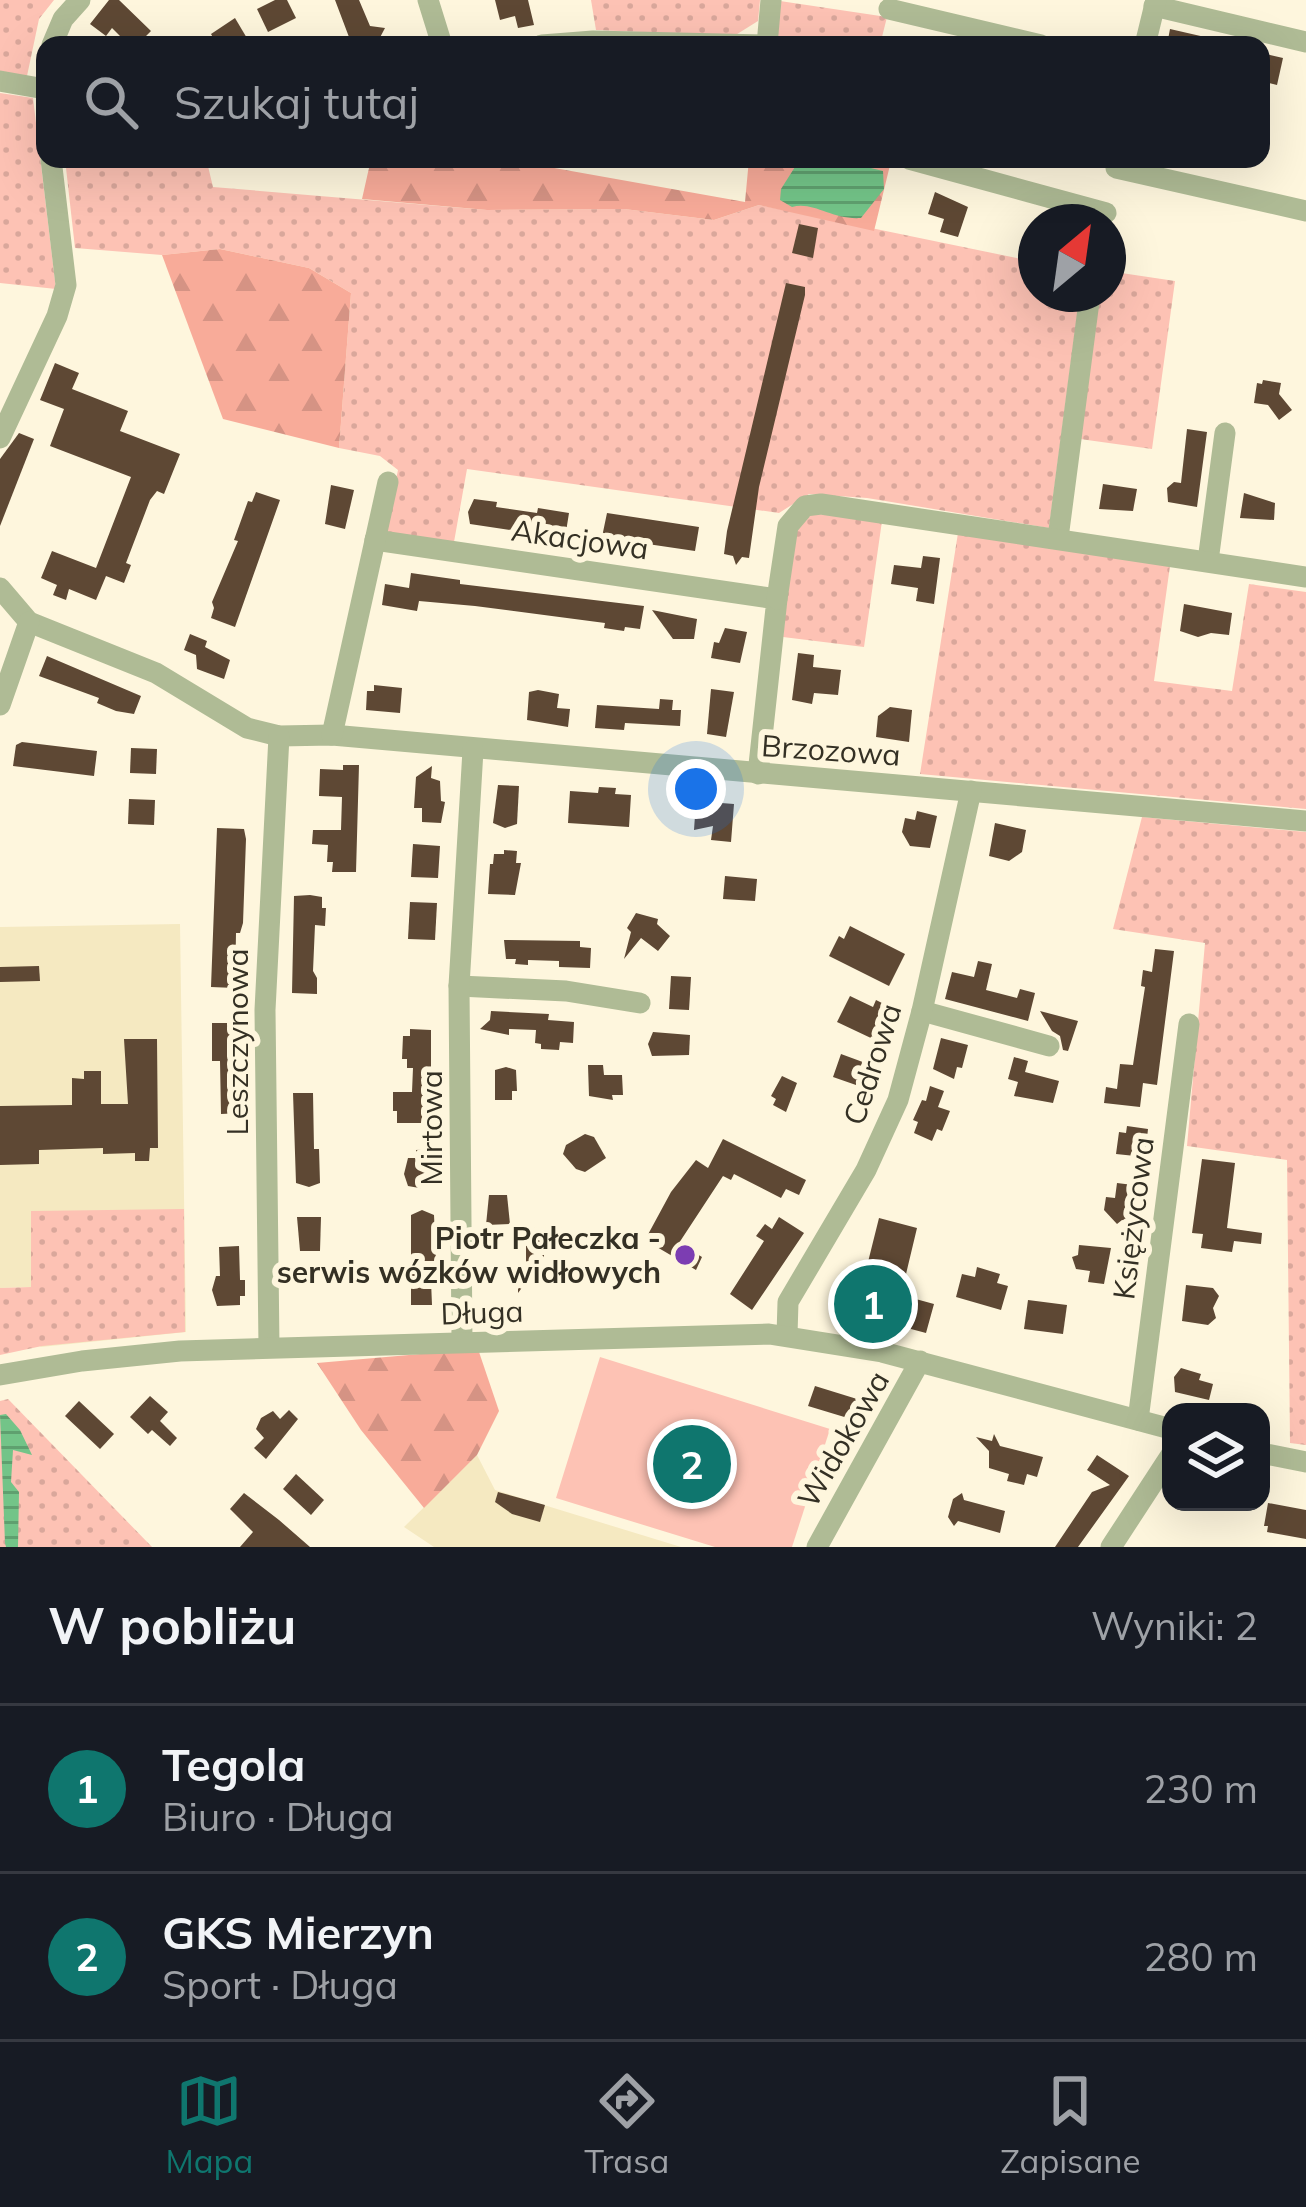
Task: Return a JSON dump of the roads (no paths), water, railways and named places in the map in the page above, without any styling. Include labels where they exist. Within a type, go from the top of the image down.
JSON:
[{"type":"street","points":[[56,36],[80,0]]},
{"type":"street","points":[[428,0],[439,36]]},
{"type":"street","points":[[768,36],[770,0]]},
{"type":"street","points":[[1146,36],[1155,3],[1306,42]]},
{"type":"street","points":[[889,9],[1003,36]]},
{"type":"street","points":[[0,81],[36,87]]},
{"type":"street","points":[[0,438],[57,316],[65,285],[53,168]]},
{"type":"street","points":[[938,168],[1058,204]]},
{"type":"street","points":[[1108,204],[1116,168]]},
{"type":"street","points":[[1133,168],[1306,211]]},
{"type":"street","points":[[1058,538],[1088,312]]},
{"type":"street","points":[[1208,561],[1225,433]]},
{"type":"street","points":[[332,735],[388,482]]},
{"type":"street","points":[[758,774],[788,526],[806,506],[821,504],[1306,577]]},
{"type":"street","name":"Akacjowa","points":[[375,540],[776,598]]},
{"type":"street","points":[[0,588],[29,622],[157,673],[247,728],[279,736]]},
{"type":"street","points":[[0,706],[29,622]]},
{"type":"street","name":"Brzozowa","points":[[279,736],[332,735],[1306,820]]},
{"type":"street","name":"Leszczynowa","points":[[269,1347],[265,1010],[279,736]]},
{"type":"street","name":"Mirtowa","points":[[462,1342],[459,986],[473,750]]},
{"type":"street","name":"Cedrowa","points":[[787,1335],[788,1302],[889,1123],[922,1011],[971,791]]},
{"type":"street","points":[[459,986],[566,991],[640,1003]]},
{"type":"street","points":[[922,1011],[1048,1046]]},
{"type":"street","name":"Księżycowa","points":[[1138,1420],[1189,1024]]},
{"type":"street","name":"Długa","points":[[0,1375],[106,1358],[269,1347],[787,1335],[920,1361],[1162,1427]]},
{"type":"street","name":"Widokowa","points":[[817,1547],[920,1361]]},
{"type":"street","points":[[1270,1455],[1306,1462]]},
{"type":"street","points":[[1111,1547],[1162,1469]]},
{"type":"place","name":"Piotr Pałeczka - serwis wózków widłowych","points":[[685,1255]]},
{"type":"place","name":"Tegola","points":[[873,1304]]},
{"type":"place","name":"GKS Mierzyn","points":[[692,1464]]}]
